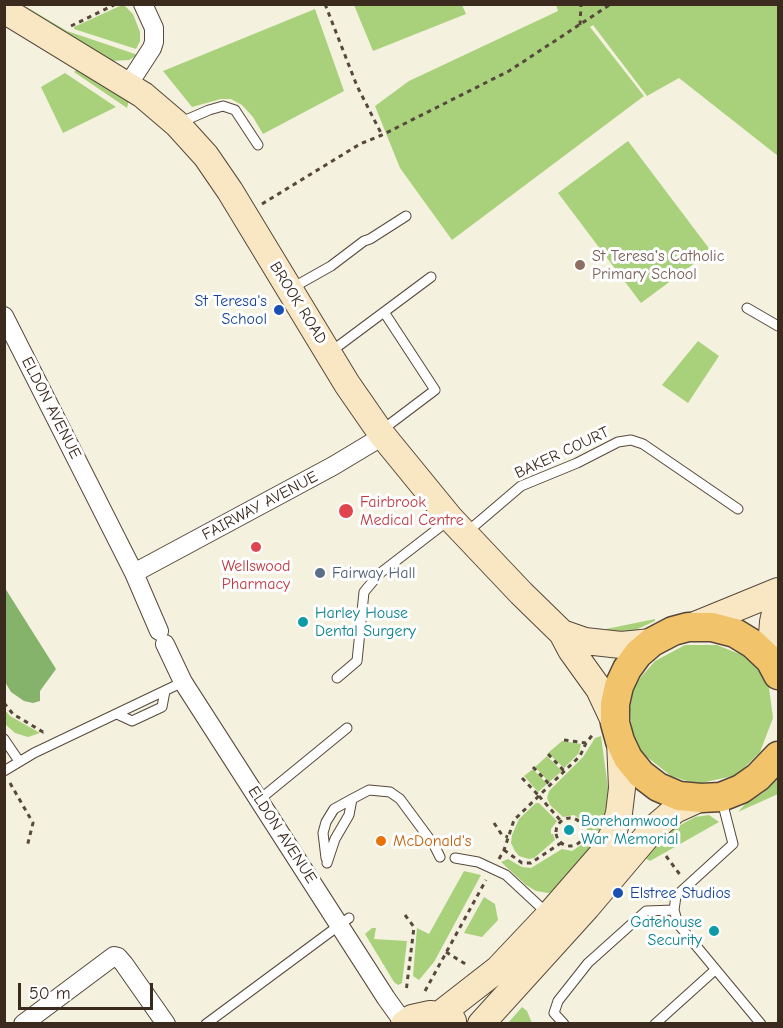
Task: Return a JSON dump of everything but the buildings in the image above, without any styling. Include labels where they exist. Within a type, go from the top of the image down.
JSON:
[{"type":"main road","points":[[774,667],[753,644],[735,633],[711,627],[688,627],[673,631],[652,642],[638,654],[627,669],[619,686],[612,730],[628,758],[641,774],[658,787],[679,796],[711,797],[741,789],[758,777],[778,756]]},
{"type":"street","points":[[128,85],[154,42],[154,27],[143,4]]},
{"type":"street","name":"BROOK ROAD","points":[[4,10],[128,85],[177,124],[206,156],[230,191],[328,353],[382,433],[458,526],[562,633],[571,650],[599,689],[612,730]]},
{"type":"street","name":"ELDON AVENUE","points":[[4,316],[134,573],[183,682],[259,800],[344,921],[386,998],[404,1023]]},
{"type":"street","name":"FAIRWAY AVENUE","points":[[134,573],[333,466],[382,433]]},
{"type":"street","points":[[688,627],[778,591]]},
{"type":"street","points":[[774,667],[772,622],[778,599]]},
{"type":"street","name":"BROOK ROAD","points":[[562,633],[585,641],[621,645],[652,642]]},
{"type":"street","points":[[404,1023],[421,1015],[447,1019],[549,915],[603,853],[613,834],[619,813],[622,788],[612,730]]},
{"type":"street","points":[[481,1023],[587,907],[653,829],[675,810],[711,797]]},
{"type":"street","points":[[23,1023],[114,956],[124,964],[166,1023]]},
{"type":"lane","points":[[177,124],[223,106],[236,110],[258,145]]},
{"type":"lane","points":[[289,290],[331,266],[363,241],[406,216]]},
{"type":"lane","points":[[328,353],[431,277]]},
{"type":"lane","points":[[747,308],[778,326]]},
{"type":"lane","points":[[382,433],[435,390],[384,312]]},
{"type":"lane","name":"BAKER COURT","points":[[458,526],[521,486],[578,463],[618,442],[631,440],[643,444],[738,509]]},
{"type":"lane","points":[[337,678],[357,661],[363,592],[379,574],[458,526]]},
{"type":"lane","points":[[4,771],[19,761],[183,682]]},
{"type":"lane","points":[[259,800],[347,728]]},
{"type":"lane","points":[[4,740],[19,761]]},
{"type":"lane","points":[[352,799],[349,815],[331,849],[327,863],[323,842],[326,822],[334,809],[344,802],[369,790],[380,790],[395,795],[431,840],[440,857]]},
{"type":"lane","points":[[711,797],[733,844],[676,896],[674,910],[678,924],[761,1023]]},
{"type":"lane","points":[[455,858],[478,862],[506,875],[549,915]]},
{"type":"lane","points":[[564,1023],[554,1013],[558,1001],[588,963],[646,911],[674,910]]},
{"type":"lane","points":[[206,1023],[344,921]]},
{"type":"lane","points":[[655,1023],[715,970]]},
{"type":"path","points":[[66,28],[116,4]]},
{"type":"path","points":[[325,4],[357,86],[382,135]]},
{"type":"path","points":[[580,24],[581,4]]},
{"type":"path","points":[[243,215],[360,144],[509,71],[611,4]]},
{"type":"path","points":[[5,706],[13,714],[43,732],[54,728]]},
{"type":"path","points":[[564,740],[586,743],[612,730]]},
{"type":"path","points":[[498,860],[504,850],[514,820],[580,756],[586,743]]},
{"type":"path","points":[[548,754],[565,772]]},
{"type":"path","points":[[534,767],[550,785]]},
{"type":"path","points":[[522,778],[561,821]]},
{"type":"path","points":[[10,782],[33,823],[27,847]]},
{"type":"path","points":[[568,818],[576,819],[582,824],[585,832],[578,844],[569,846],[561,843],[556,830],[561,821],[568,818]]},
{"type":"path","points":[[494,823],[502,835],[508,837]]},
{"type":"path","points":[[504,850],[522,863],[531,863],[561,843]]},
{"type":"path","points":[[666,855],[688,884]]},
{"type":"path","points":[[425,991],[486,880]]},
{"type":"path","points":[[405,915],[414,927],[406,992]]},
{"type":"path","points":[[446,952],[469,967]]},
{"type":"green space","points":[[11,5],[23,5],[67,31],[138,55],[129,60],[110,61]]},
{"type":"green space","points":[[122,5],[133,14],[140,32],[140,41],[136,49],[74,29],[74,27]]},
{"type":"green space","points":[[354,5],[462,5],[466,14],[373,51]]},
{"type":"green space","points":[[556,5],[778,5],[778,156],[679,78],[647,96],[593,25],[590,27],[644,96],[452,240],[400,168],[375,106],[409,81],[558,11]]},
{"type":"green space","points":[[315,9],[344,91],[263,134],[253,117],[242,105],[231,99],[221,99],[192,107],[163,71]]},
{"type":"green space","points":[[77,69],[129,100],[127,108],[74,72]]},
{"type":"green space","points":[[65,73],[116,107],[63,133],[41,87]]},
{"type":"green space","points":[[628,141],[711,251],[641,303],[558,193]]},
{"type":"green space","points":[[698,341],[719,356],[688,403],[662,385]]},
{"type":"green space","points":[[5,588],[56,669],[40,691],[40,701],[33,703],[24,701],[11,692],[5,682]]},
{"type":"green space","points":[[655,619],[629,633],[604,635],[606,629]]},
{"type":"green space","points":[[685,645],[717,645],[747,657],[768,680],[773,718],[760,752],[737,775],[697,784],[671,776],[642,753],[632,731],[630,709],[634,685],[655,661]]},
{"type":"green space","points":[[5,710],[10,716],[40,733],[28,737],[15,733],[5,724]]},
{"type":"green space","points":[[601,736],[608,788],[607,804],[600,831],[587,830],[584,823],[586,821],[582,817],[580,819],[574,815],[563,817],[550,805],[547,798],[549,791],[583,757],[595,738]]},
{"type":"green space","points":[[562,741],[581,744],[579,753],[564,768],[548,753]]},
{"type":"green space","points":[[547,756],[562,771],[549,782],[535,767]]},
{"type":"green space","points":[[533,769],[547,784],[538,792],[524,776]]},
{"type":"green space","points":[[778,777],[778,794],[738,812],[746,803],[763,793]]},
{"type":"green space","points":[[536,803],[539,803],[557,821],[551,829],[555,840],[534,858],[529,859],[519,856],[515,851],[511,843],[512,835],[519,819]]},
{"type":"green space","points":[[709,815],[719,822],[650,861],[645,858],[673,829],[695,817]]},
{"type":"green space","points":[[588,836],[596,843],[558,890],[548,893],[536,891],[526,885],[501,862],[508,859],[522,867],[531,868],[562,849],[572,851],[584,843]]},
{"type":"green space","points":[[464,871],[481,875],[434,962],[419,980],[413,976],[417,928],[429,934]]},
{"type":"green space","points":[[484,897],[495,904],[498,920],[482,937],[464,933]]},
{"type":"green space","points":[[372,928],[376,928],[374,939],[407,941],[402,983],[398,985],[365,934]]},
{"type":"green space","points":[[522,1007],[527,1011],[532,1023],[508,1023]]},
{"type":"place","name":"St Teresa's Catholic Primary School","points":[[580,265]]},
{"type":"place","name":"St Teresa's School","points":[[279,310]]},
{"type":"place","name":"Fairbrook Medical Centre","points":[[346,511]]},
{"type":"place","name":"Wellswood Pharmacy","points":[[256,547]]},
{"type":"place","name":"Fairway Hall","points":[[320,573]]},
{"type":"place","name":"Harley House Dental Surgery","points":[[303,622]]},
{"type":"place","name":"Borehamwood War Memorial","points":[[569,830]]},
{"type":"place","name":"McDonald's","points":[[381,841]]},
{"type":"place","name":"Elstree Studios","points":[[618,893]]},
{"type":"place","name":"Gatehouse Security","points":[[714,931]]}]
